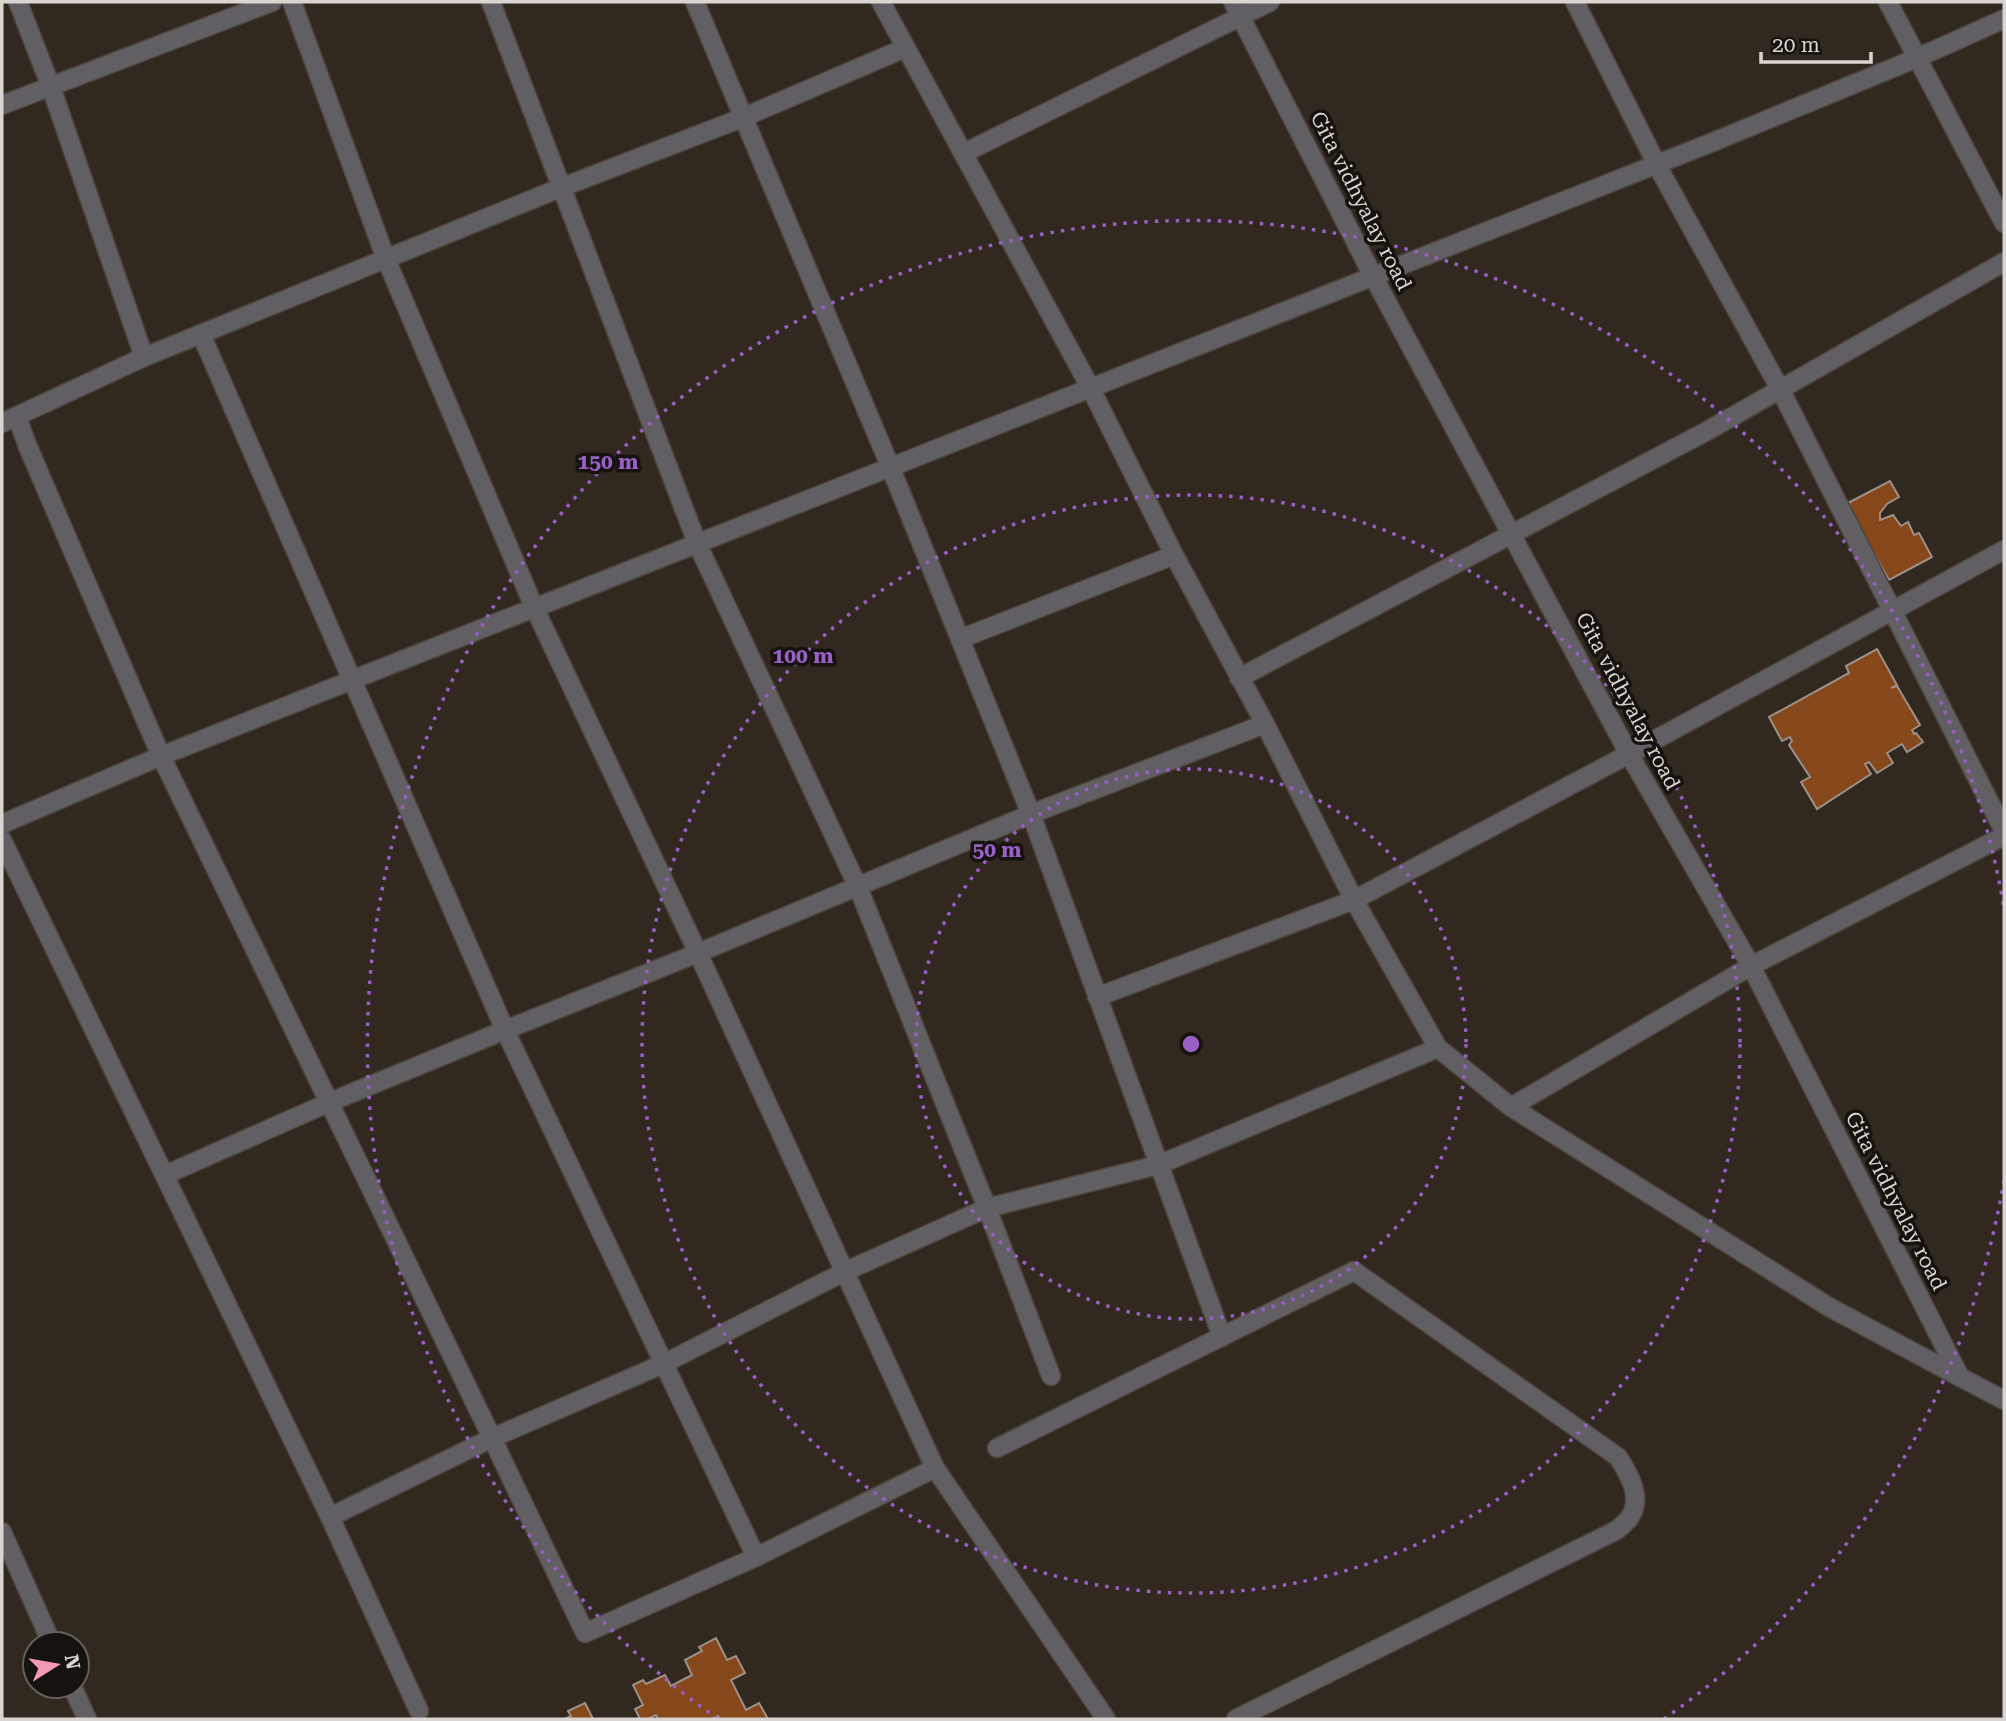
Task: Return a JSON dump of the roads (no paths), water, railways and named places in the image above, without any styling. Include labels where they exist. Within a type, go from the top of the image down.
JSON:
[{"type":"street","points":[[18,2],[51,87],[144,357]]},
{"type":"street","points":[[2,104],[272,2]]},
{"type":"street","points":[[292,2],[386,260],[534,607],[698,953],[935,1468],[1107,1719]]},
{"type":"street","points":[[491,2],[697,543],[858,887],[987,1208],[1051,1376]]},
{"type":"street","points":[[695,2],[890,466],[1031,814],[1222,1337]]},
{"type":"street","points":[[881,2],[1090,387],[1353,900],[1438,1048],[1511,1107],[1829,1307],[2004,1400]]},
{"type":"street","points":[[964,153],[1237,9],[1270,2]]},
{"type":"street","points":[[1511,1107],[1751,966],[2004,833],[1780,388],[1657,165],[1575,2]]},
{"type":"street","points":[[1888,2],[2004,223]]},
{"type":"street","name":"Gita vidhyalay road","points":[[1237,9],[1373,276],[1629,754],[1751,966],[1960,1377]]},
{"type":"street","points":[[2,824],[161,756],[534,607],[1657,165],[1917,58],[2004,19]]},
{"type":"street","points":[[905,48],[743,118],[560,188],[144,357],[9,420],[28,447],[161,756],[585,1633],[756,1557],[935,1468]]},
{"type":"street","points":[[1239,678],[1707,431],[2004,262]]},
{"type":"street","points":[[201,334],[505,1030],[756,1557]]},
{"type":"street","points":[[1097,998],[1353,900],[1629,754],[2004,550]]},
{"type":"street","points":[[960,639],[1174,555]]},
{"type":"street","points":[[165,1175],[330,1102],[1031,814],[1265,724]]},
{"type":"street","points":[[2,840],[330,1517],[419,1711]]},
{"type":"street","points":[[330,1517],[492,1438],[663,1364],[846,1271],[987,1208],[1158,1165],[1438,1048]]},
{"type":"street","points":[[997,1448],[1354,1271],[1618,1457],[1628,1472],[1636,1494],[1631,1516],[1617,1530],[1236,1719]]},
{"type":"street","points":[[2,1532],[46,1630]]},
{"type":"street","points":[[78,1700],[87,1719]]}]
